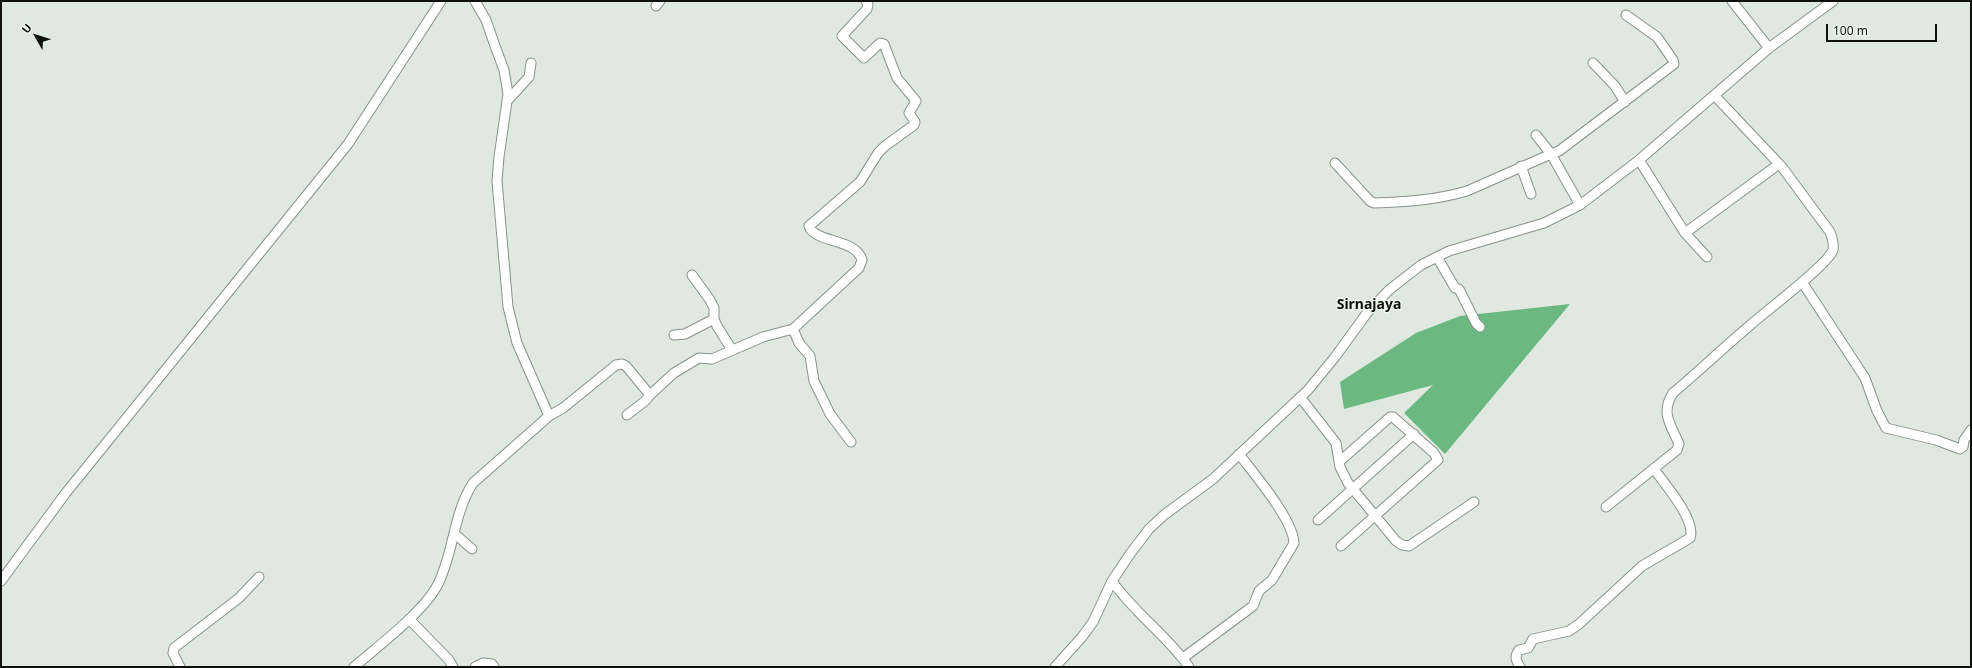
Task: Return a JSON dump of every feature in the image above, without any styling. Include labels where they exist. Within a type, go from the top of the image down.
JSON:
[{"type":"street","points":[[1,581],[65,494],[348,144],[442,1]]},
{"type":"street","points":[[475,1],[486,20],[504,70],[508,100],[501,139],[498,181],[508,307],[517,343],[548,416]]},
{"type":"street","points":[[627,415],[645,401],[674,373],[698,358],[712,359],[732,350],[754,343],[763,337],[793,329],[861,265],[862,260],[860,254],[850,246],[814,232],[809,226],[860,182],[878,153],[885,146],[911,128],[915,122],[909,113],[916,100],[898,78],[884,44],[880,43],[864,58],[842,36],[867,9],[868,4],[866,1]]},
{"type":"street","points":[[1732,1],[1769,48]]},
{"type":"street","points":[[1055,667],[1082,637],[1093,622],[1112,581],[1130,554],[1156,522],[1213,479],[1300,397],[1324,372],[1367,313],[1389,290],[1421,265],[1437,257],[1479,241],[1511,234],[1544,223],[1580,204],[1639,160],[1769,48],[1833,1]]},
{"type":"street","points":[[1335,163],[1370,202],[1402,203],[1453,195],[1569,145],[1674,62],[1657,37],[1626,15]]},
{"type":"street","points":[[508,100],[529,77],[531,63]]},
{"type":"street","points":[[1593,63],[1615,86],[1625,102]]},
{"type":"street","points":[[1606,507],[1679,447],[1666,414],[1667,402],[1673,393],[1802,282],[1828,258],[1832,250],[1833,242],[1830,232],[1824,222],[1779,164],[1715,96]]},
{"type":"street","points":[[1536,135],[1551,154],[1580,204]]},
{"type":"street","points":[[1639,160],[1685,233],[1707,258]]},
{"type":"street","points":[[1685,233],[1779,164]]},
{"type":"street","points":[[1521,166],[1532,194]]},
{"type":"street","points":[[1437,257],[1455,288],[1459,289],[1476,323],[1480,327]]},
{"type":"street","points":[[692,275],[714,308],[714,318],[719,330],[732,350]]},
{"type":"street","points":[[1802,282],[1865,378],[1877,411],[1886,428],[1936,440],[1960,449],[1963,447],[1964,440],[1971,430]]},
{"type":"street","points":[[674,335],[685,334],[714,318]]},
{"type":"street","points":[[793,329],[799,343],[810,356],[814,381],[830,414],[851,442]]},
{"type":"street","points":[[354,667],[409,619],[428,598],[438,583],[468,490],[473,483],[548,416],[563,408],[616,365],[622,364],[626,366],[650,395]]},
{"type":"street","points":[[1300,397],[1336,443],[1342,474],[1396,541],[1402,546],[1409,546],[1474,502]]},
{"type":"street","points":[[1339,462],[1390,417],[1396,419],[1414,434],[1437,456],[1438,460],[1341,546]]},
{"type":"street","points":[[1318,520],[1414,434]]},
{"type":"street","points":[[1183,658],[1253,606],[1259,591],[1272,580],[1294,543],[1292,531],[1274,500],[1239,454]]},
{"type":"street","points":[[1520,667],[1516,658],[1519,650],[1528,648],[1534,639],[1569,631],[1579,624],[1642,566],[1690,538],[1692,533],[1684,512],[1654,469]]},
{"type":"street","points":[[454,533],[472,549]]},
{"type":"street","points":[[180,667],[173,653],[174,648],[238,598],[259,577]]},
{"type":"street","points":[[1112,581],[1121,594],[1183,658],[1189,667]]},
{"type":"street","points":[[409,619],[449,660],[453,667]]},
{"type":"street","points":[[475,667],[483,664],[492,664],[494,667]]},
{"type":"green space","points":[[1570,304],[1445,454],[1404,413],[1433,385],[1344,409],[1340,382],[1416,333],[1460,316]]},
{"type":"district","name":"Sirnajaya","points":[[1369,305]]}]
